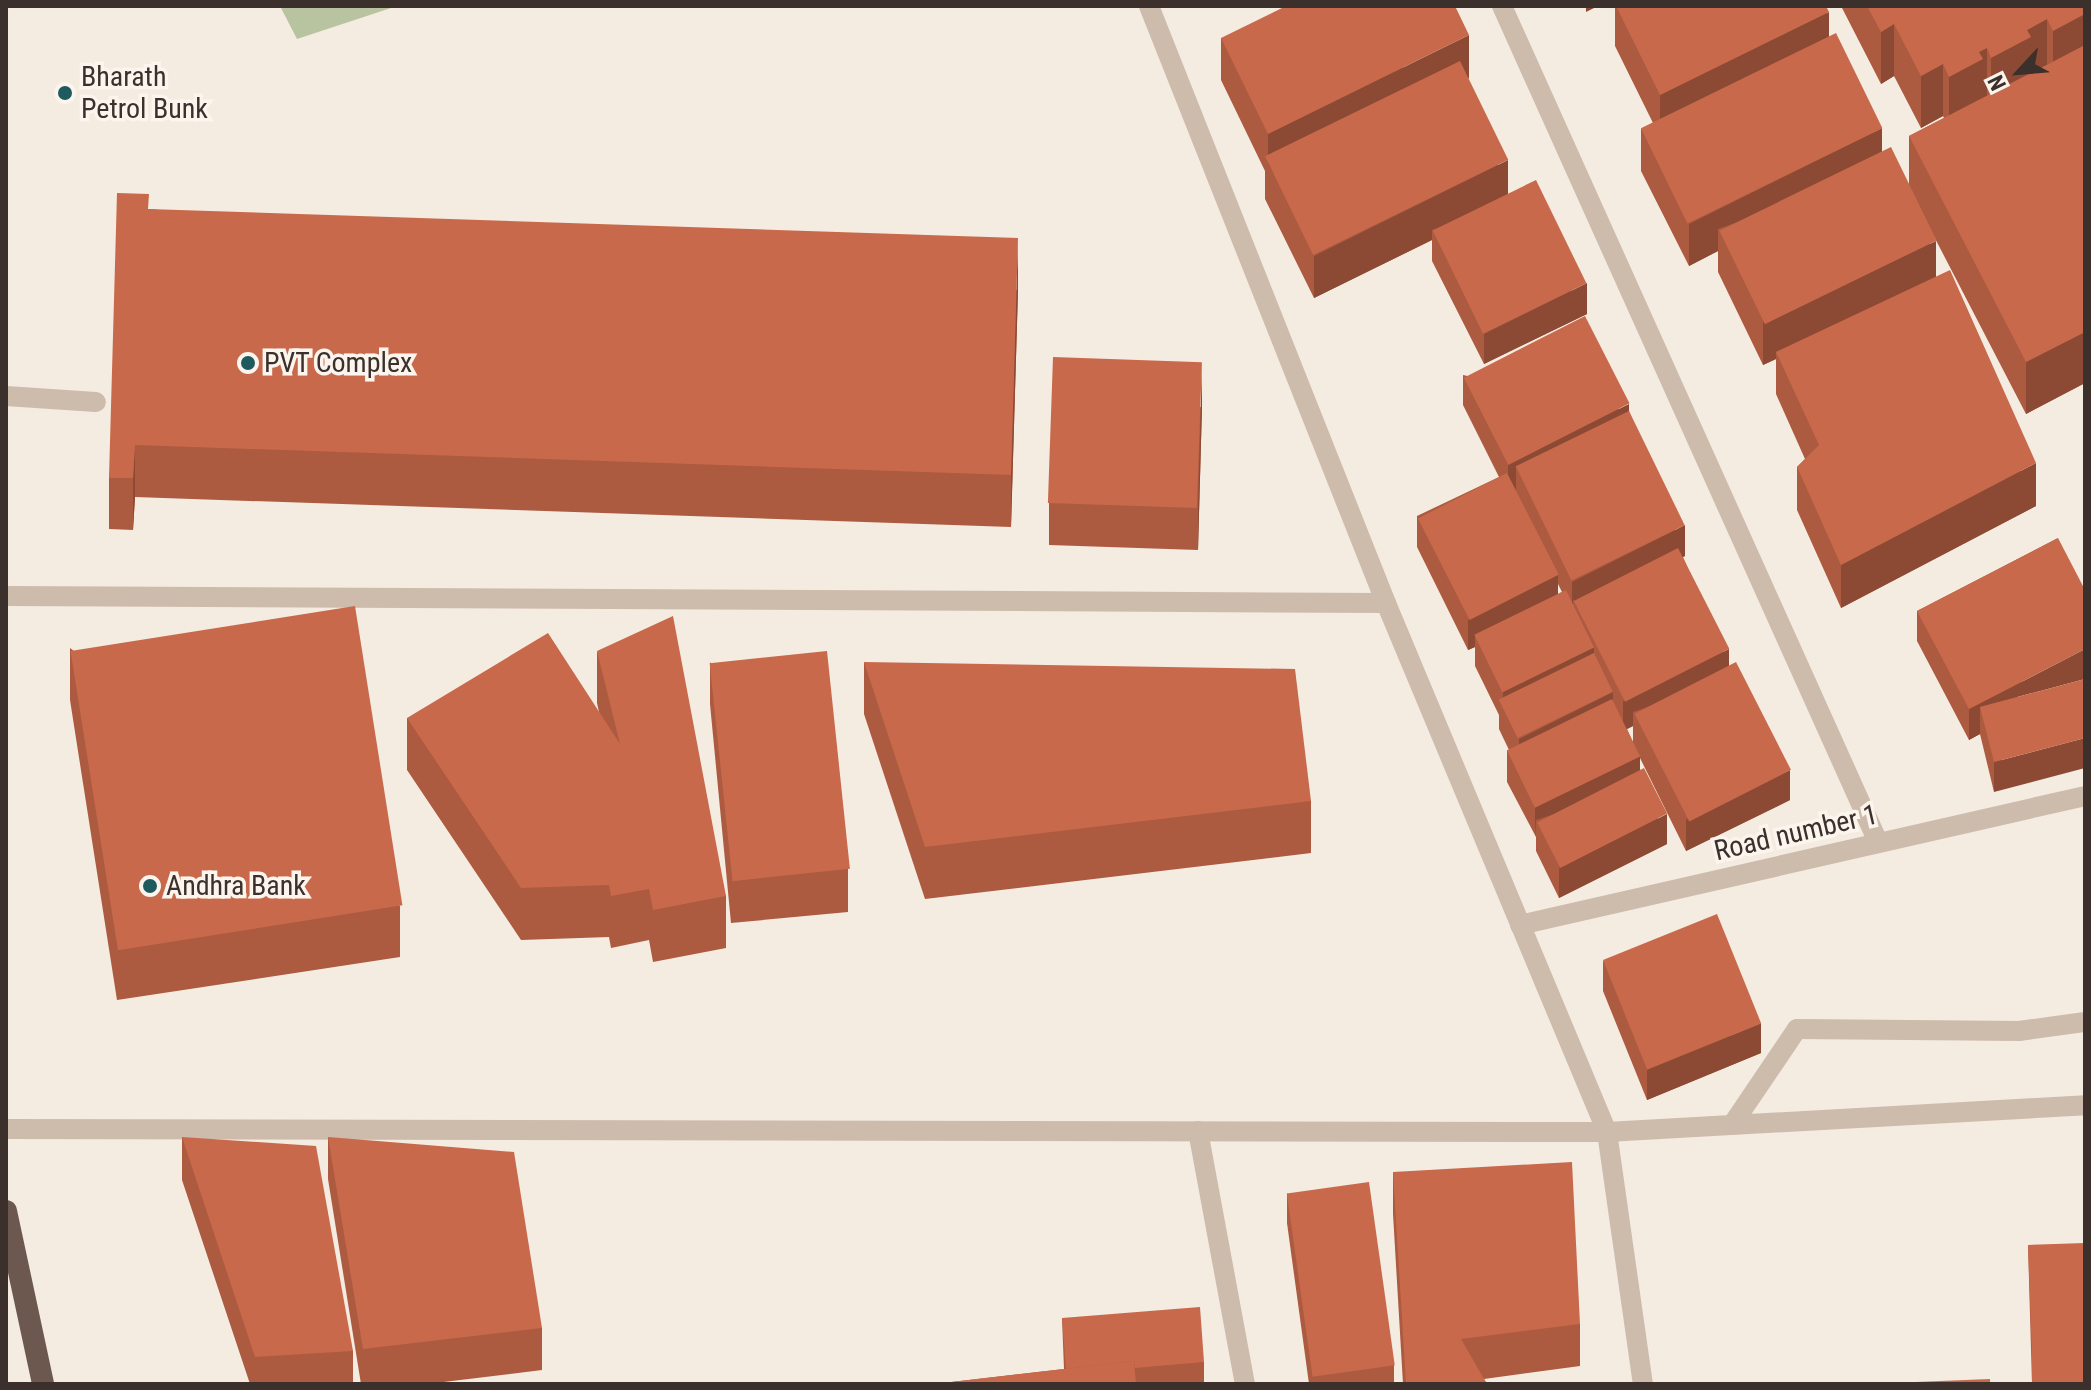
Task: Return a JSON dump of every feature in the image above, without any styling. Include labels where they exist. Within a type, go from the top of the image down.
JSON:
[{"type":"highway","points":[[6,1211],[43,1384]]},
{"type":"street","points":[[1149,6],[1386,603],[1607,1132],[1643,1384]]},
{"type":"street","points":[[1502,6],[1878,842]]},
{"type":"street","points":[[6,396],[96,402]]},
{"type":"street","points":[[6,596],[1386,603]]},
{"type":"street","name":"Road number 1","points":[[1520,925],[2085,796]]},
{"type":"street","points":[[1732,1125],[1797,1029],[2019,1031],[2085,1022]]},
{"type":"street","points":[[6,1129],[1607,1132],[2085,1105]]},
{"type":"street","points":[[1198,1131],[1245,1384]]},
{"type":"green space","points":[[280,6],[397,6],[297,39]]},
{"type":"building","points":[[1286,6],[1455,6],[1469,35],[1268,134],[1221,38]]},
{"type":"building","points":[[1616,6],[1826,6],[1829,12],[1660,95]]},
{"type":"building","points":[[1867,6],[2085,6],[2085,14],[2053,31],[2047,19],[2027,30],[2031,37],[1991,58],[1987,48],[1979,52],[1983,59],[1949,77],[1943,64],[1921,76],[1894,24],[1881,32]]},
{"type":"building","points":[[1836,33],[1882,128],[1687,223],[1641,128]]},
{"type":"building","points":[[2085,45],[2085,332],[2026,362],[1909,136]]},
{"type":"building","points":[[1460,61],[1508,160],[1313,255],[1265,156]]},
{"type":"building","points":[[1891,147],[1937,240],[1765,324],[1719,231]]},
{"type":"building","points":[[1536,180],[1586,283],[1483,334],[1433,230]]},
{"type":"building","points":[[117,193],[149,194],[148,209],[1018,238],[1011,475],[135,445],[133,478],[109,478]]},
{"type":"building","points":[[1950,270],[2036,463],[1841,565],[1797,467],[1819,445],[1776,352]]},
{"type":"building","points":[[1585,316],[1629,403],[1508,465],[1464,378]]},
{"type":"building","points":[[1053,357],[1202,362],[1197,508],[1048,503]]},
{"type":"building","points":[[1629,411],[1685,525],[1571,580],[1516,466]]},
{"type":"building","points":[[1507,473],[1559,575],[1470,620],[1418,518]]},
{"type":"building","points":[[2058,538],[2085,590],[2085,649],[1969,709],[1917,611]]},
{"type":"building","points":[[1678,548],[1729,649],[1625,702],[1574,601]]},
{"type":"building","points":[[1566,590],[1594,648],[1502,692],[1474,635]]},
{"type":"building","points":[[355,606],[402,905],[118,950],[71,651]]},
{"type":"building","points":[[673,616],[726,896],[653,910],[649,889],[611,896],[609,885],[521,888],[407,718],[548,633],[620,744],[597,651]]},
{"type":"building","points":[[827,651],[850,869],[733,881],[710,663]]},
{"type":"building","points":[[1594,653],[1613,692],[1518,738],[1499,699]]},
{"type":"building","points":[[864,662],[1295,669],[1311,801],[925,847]]},
{"type":"building","points":[[1736,662],[1791,770],[1689,822],[1634,714]]},
{"type":"building","points":[[2085,679],[2085,738],[1994,762],[1980,707]]},
{"type":"building","points":[[1612,699],[1640,757],[1535,808],[1507,750]]},
{"type":"building","points":[[1644,768],[1667,813],[1560,868],[1537,822]]},
{"type":"building","points":[[1717,914],[1761,1023],[1647,1069],[1603,960]]},
{"type":"building","points":[[182,1137],[316,1146],[353,1351],[255,1357]]},
{"type":"building","points":[[328,1137],[514,1152],[542,1328],[363,1349]]},
{"type":"building","points":[[1572,1162],[1580,1324],[1461,1339],[1487,1384],[1406,1384],[1393,1172]]},
{"type":"building","points":[[1369,1182],[1395,1365],[1313,1377],[1287,1194]]},
{"type":"building","points":[[2085,1243],[2085,1352],[2032,1357],[2028,1245]]},
{"type":"building","points":[[1200,1307],[1204,1362],[1135,1368],[1134,1361],[1066,1369],[1062,1318]]},
{"type":"building","points":[[2032,1352],[2085,1352],[2085,1384],[2032,1384]]},
{"type":"building","points":[[1134,1361],[1136,1384],[934,1384]]},
{"type":"building","points":[[1990,1379],[1990,1384],[1866,1384]]},
{"type":"place","name":"Bharath Petrol Bunk","points":[[65,93]]},
{"type":"place","name":"PVT Complex","points":[[248,363]]},
{"type":"place","name":"Andhra Bank","points":[[150,886]]}]
